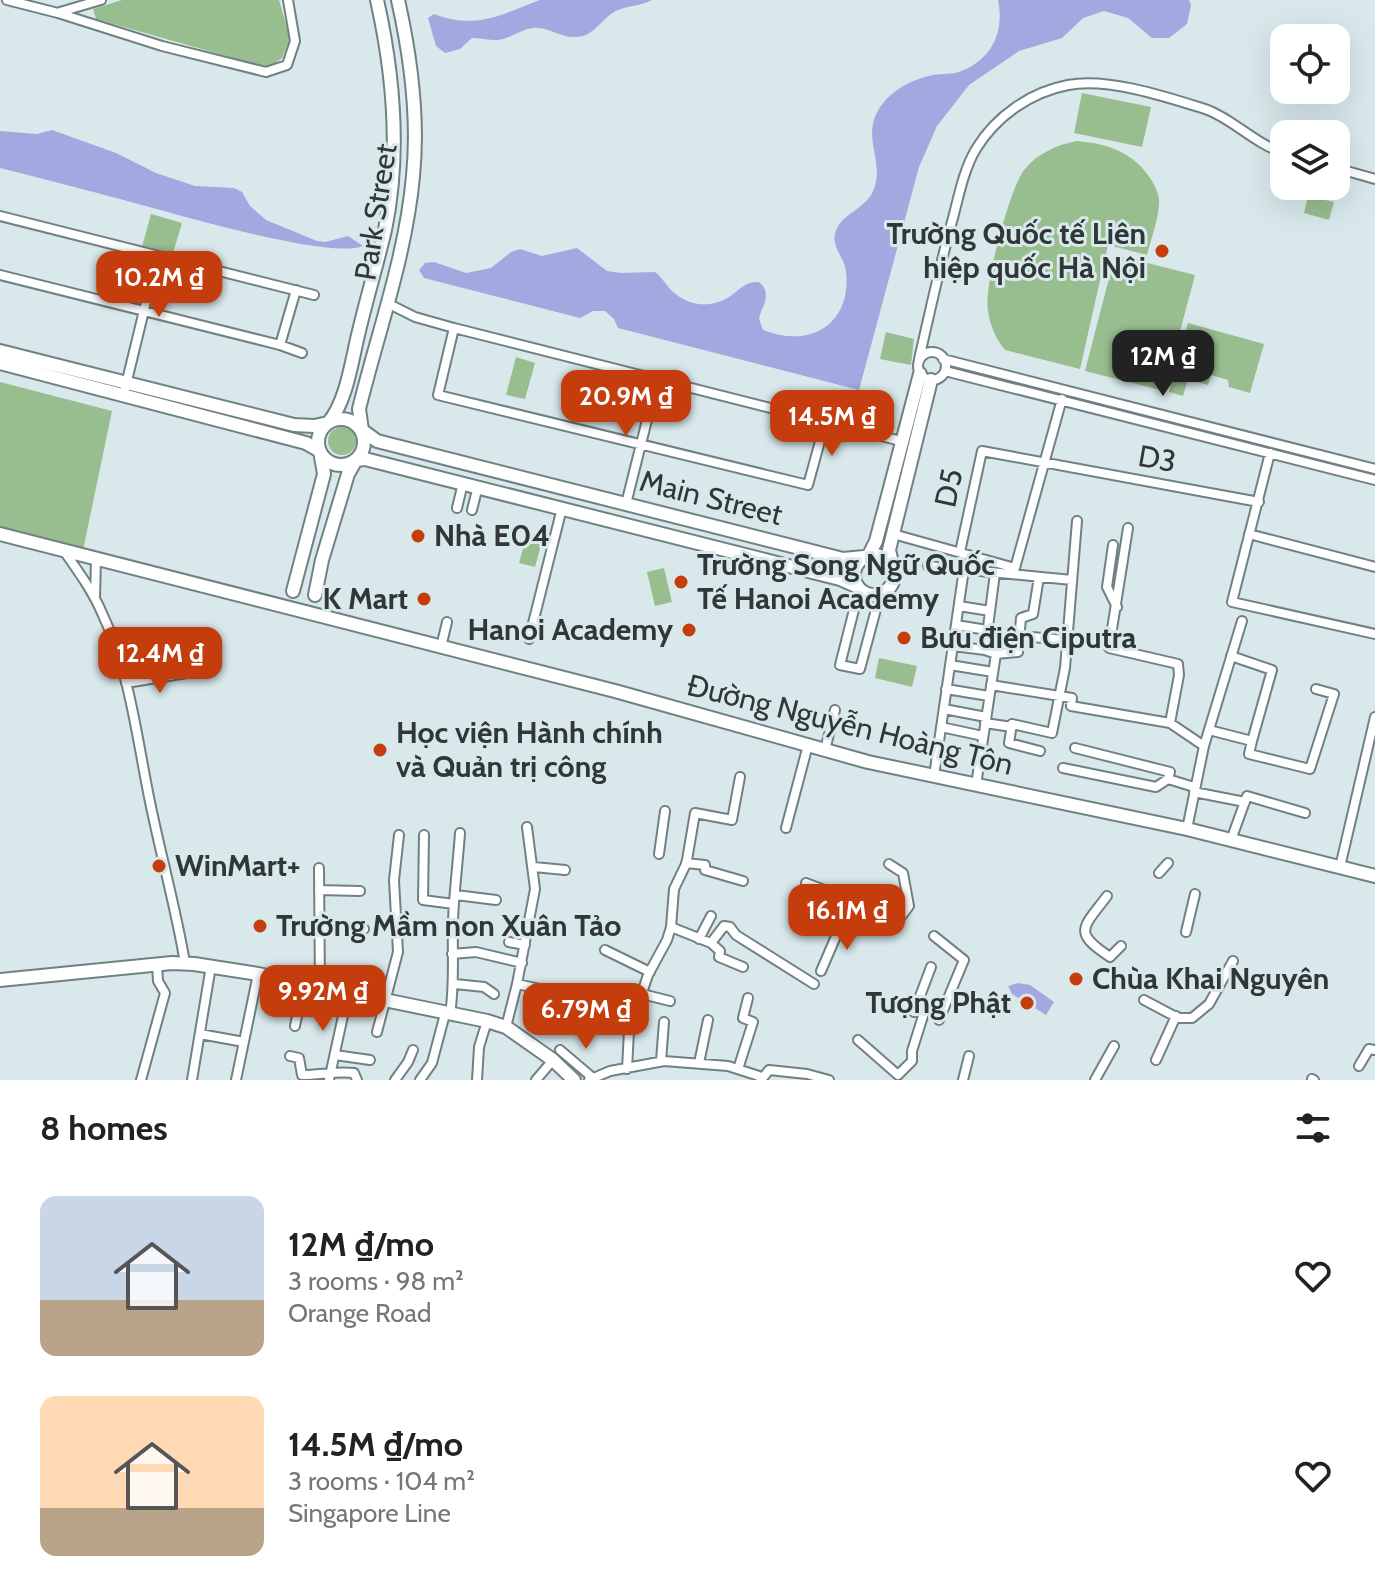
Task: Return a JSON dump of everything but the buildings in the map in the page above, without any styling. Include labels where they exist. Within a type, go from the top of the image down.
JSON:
[{"type":"street","points":[[7,0],[162,46],[266,72],[287,65],[295,41],[288,0]]},
{"type":"street","points":[[58,13],[101,0]]},
{"type":"street","name":"Park Street","points":[[328,423],[338,409],[347,382],[385,229],[394,152],[392,76],[377,0]]},
{"type":"street","name":"Park Street","points":[[362,430],[359,409],[405,234],[414,153],[413,74],[398,0]]},
{"type":"street","points":[[926,377],[901,441],[876,541],[854,569],[858,588],[840,665],[860,669],[878,602],[894,578],[889,550],[926,377],[919,359],[963,178],[976,149],[1002,116],[1033,97],[1069,84],[1098,84],[1209,111],[1270,149]]},
{"type":"street","points":[[394,152],[414,153]]},
{"type":"street","points":[[1350,172],[1375,179]]},
{"type":"street","points":[[0,216],[314,295]]},
{"type":"street","points":[[123,397],[157,257]]},
{"type":"street","points":[[0,275],[302,353]]},
{"type":"street","points":[[280,345],[296,290]]},
{"type":"street","points":[[387,303],[415,317],[454,328],[901,441]]},
{"type":"street","points":[[454,328],[438,395],[808,485],[825,423]]},
{"type":"street","points":[[0,351],[127,378],[294,425],[314,426],[347,419],[362,430],[364,448],[348,474],[322,560],[315,595]]},
{"type":"street","points":[[919,359],[931,352],[943,359],[1375,469]]},
{"type":"street","points":[[943,359],[945,371]]},
{"type":"street","points":[[0,363],[306,443],[334,464],[347,465],[356,460]]},
{"type":"street","points":[[926,377],[938,379],[945,371]]},
{"type":"street","points":[[945,371],[1375,480]]},
{"type":"street","points":[[626,504],[657,380]]},
{"type":"street","points":[[893,534],[1015,568],[1062,399]]},
{"type":"street","points":[[293,591],[324,474],[320,432],[328,423]]},
{"type":"street","name":"Main Street","points":[[362,430],[377,441],[843,559],[867,556]]},
{"type":"street","points":[[972,449],[982,451]]},
{"type":"street","name":"D5","points":[[960,552],[982,451],[1046,463]]},
{"type":"street","points":[[1270,453],[1232,602],[1375,634]]},
{"type":"street","name":"Main Street","points":[[356,460],[371,459],[478,486],[833,577],[858,588]]},
{"type":"street","name":"D3","points":[[1046,463],[1259,502]]},
{"type":"street","points":[[457,508],[463,483]]},
{"type":"street","points":[[472,510],[478,486]]},
{"type":"street","points":[[529,639],[562,508]]},
{"type":"street","points":[[1040,751],[1009,743],[1012,724],[1052,733],[1065,668],[1077,521]]},
{"type":"street","points":[[1128,528],[1109,648],[1178,664],[1179,675],[1170,723]]},
{"type":"street","name":"Đường Nguyễn Hoàng Tôn","points":[[0,534],[615,691],[825,750],[1187,829],[1375,876]]},
{"type":"street","points":[[1249,534],[1375,567]]},
{"type":"street","points":[[1113,545],[1107,587],[1117,608]]},
{"type":"street","points":[[64,551],[103,614],[126,683],[150,804],[177,912],[185,963]]},
{"type":"street","points":[[867,556],[885,558],[893,567]]},
{"type":"street","points":[[95,599],[96,559]]},
{"type":"street","points":[[928,566],[1072,580]]},
{"type":"street","points":[[934,776],[964,569]]},
{"type":"street","points":[[985,650],[995,573]]},
{"type":"street","points":[[953,646],[996,654],[1018,652],[1021,618],[1033,614],[1039,577]]},
{"type":"street","points":[[858,588],[874,596],[890,588]]},
{"type":"street","points":[[285,606],[289,592],[315,595],[319,597],[315,613]]},
{"type":"street","points":[[959,606],[990,611]]},
{"type":"street","points":[[1187,829],[1204,746],[1242,621]]},
{"type":"street","points":[[441,647],[447,622]]},
{"type":"street","points":[[956,625],[987,630]]},
{"type":"street","points":[[1020,636],[1066,640]]},
{"type":"street","points":[[976,785],[996,654]]},
{"type":"street","points":[[1231,656],[1272,670],[1249,754],[1310,769],[1334,694],[1316,689]]},
{"type":"street","points":[[950,665],[993,672]]},
{"type":"street","points":[[126,683],[193,672]]},
{"type":"street","points":[[991,685],[1060,695],[1072,698],[1071,706],[1170,723],[1204,746]]},
{"type":"street","points":[[946,689],[989,696]]},
{"type":"street","points":[[944,709],[1012,727]]},
{"type":"street","points":[[825,750],[835,710]]},
{"type":"street","points":[[1340,867],[1375,717]]},
{"type":"street","points":[[941,727],[983,736]]},
{"type":"street","points":[[1209,730],[1252,741]]},
{"type":"street","points":[[786,828],[808,745]]},
{"type":"street","points":[[1063,768],[1156,787],[1168,779],[1170,772],[1075,748]]},
{"type":"street","points":[[1364,767],[1375,769]]},
{"type":"street","points":[[627,1069],[629,1031],[650,972],[671,927],[674,889],[687,861],[695,813],[732,820],[740,777]]},
{"type":"street","points":[[1168,779],[1194,790],[1245,802]]},
{"type":"street","points":[[1231,840],[1247,796],[1305,813]]},
{"type":"street","points":[[659,854],[665,811]]},
{"type":"street","points":[[506,1027],[522,963],[535,889],[527,827]]},
{"type":"street","points":[[420,1080],[432,1063],[455,984],[452,954],[460,833]]},
{"type":"street","points":[[377,1032],[398,952],[394,880],[399,835]]},
{"type":"street","points":[[424,835],[423,900],[496,900]]},
{"type":"street","points":[[687,861],[705,865],[705,870],[743,881]]},
{"type":"street","points":[[1159,873],[1168,863]]},
{"type":"street","points":[[806,883],[900,918],[909,906],[907,891],[903,873],[889,864]]},
{"type":"street","points":[[534,867],[565,870]]},
{"type":"street","points":[[319,868],[320,987]]},
{"type":"street","points":[[319,890],[360,891]]},
{"type":"street","points":[[1186,932],[1195,894]]},
{"type":"street","points":[[1107,896],[1085,926],[1085,935],[1090,943],[1110,957],[1121,946]]},
{"type":"street","points":[[699,939],[711,916]]},
{"type":"street","points":[[821,971],[843,920]]},
{"type":"street","points":[[321,926],[364,929]]},
{"type":"street","points":[[671,927],[711,943],[720,951],[719,957],[743,967]]},
{"type":"street","points":[[711,943],[719,929],[730,927],[736,935],[814,984]]},
{"type":"street","points":[[934,936],[964,960],[939,1020]]},
{"type":"street","points":[[509,942],[525,945]]},
{"type":"street","points":[[605,950],[650,972]]},
{"type":"street","points":[[452,954],[476,952],[522,963]]},
{"type":"street","points":[[1144,1000],[1176,1016],[1192,1018],[1209,1004],[1233,961]]},
{"type":"street","points":[[141,1080],[165,993],[158,981],[157,964]]},
{"type":"street","points":[[0,980],[157,964],[211,966],[487,1021],[506,1027],[591,1079],[610,1071],[661,1061],[738,1069],[759,1076],[761,1080],[769,1070],[829,1080]]},
{"type":"street","points":[[192,1080],[211,966]]},
{"type":"street","points":[[858,1040],[898,1075],[912,1061],[919,1014],[931,967]]},
{"type":"street","points":[[236,1080],[258,974]]},
{"type":"street","points":[[455,984],[484,987],[494,994]]},
{"type":"street","points":[[517,984],[554,992]]},
{"type":"street","points":[[295,1026],[303,985]]},
{"type":"street","points":[[330,1078],[348,993]]},
{"type":"street","points":[[642,994],[670,1001]]},
{"type":"street","points":[[738,1069],[753,1022],[743,1018],[748,998]]},
{"type":"street","points":[[1156,1060],[1176,1016]]},
{"type":"street","points":[[699,1063],[708,1020]]},
{"type":"street","points":[[477,1080],[479,1047],[487,1021]]},
{"type":"street","points":[[661,1061],[664,1022]]},
{"type":"street","points":[[200,1034],[244,1042]]},
{"type":"street","points":[[1095,1080],[1114,1046]]},
{"type":"street","points":[[1359,1066],[1369,1049],[1375,1050]]},
{"type":"street","points":[[395,1080],[413,1050]]},
{"type":"street","points":[[335,1055],[370,1060]]},
{"type":"street","points":[[536,1080],[556,1055]]},
{"type":"street","points":[[556,1055],[574,1080]]},
{"type":"street","points":[[290,1056],[299,1058],[302,1075],[330,1078],[339,1071],[354,1073],[357,1080]]},
{"type":"street","points":[[963,1080],[969,1056]]},
{"type":"green space","points":[[122,0],[279,0],[290,38],[282,58],[268,68],[96,19],[93,9]]},
{"type":"green space","points":[[1082,93],[1151,107],[1142,147],[1074,133]]},
{"type":"green space","points":[[1077,141],[1100,144],[1129,156],[1152,181],[1159,199],[1157,220],[1147,255],[1108,245],[1080,369],[1005,350],[996,337],[988,311],[990,282],[999,239],[1018,180],[1035,159]]},
{"type":"green space","points":[[1307,200],[1334,202],[1329,220],[1304,213]]},
{"type":"green space","points":[[151,214],[182,223],[172,256],[142,247]]},
{"type":"green space","points":[[1115,255],[1195,275],[1164,391],[1085,371]]},
{"type":"green space","points":[[1188,323],[1264,344],[1250,393],[1229,387],[1228,380],[1211,375],[1208,385],[1188,379],[1183,396],[1169,392]]},
{"type":"green space","points":[[886,332],[914,339],[911,365],[880,359]]},
{"type":"green space","points":[[516,357],[535,363],[525,399],[506,395]]},
{"type":"green space","points":[[0,382],[112,411],[82,555],[0,534]]},
{"type":"green space","points":[[342,427],[352,431],[356,441],[352,451],[342,455],[332,451],[328,441],[332,431]]},
{"type":"green space","points":[[527,534],[543,538],[535,567],[519,563]]},
{"type":"green space","points":[[664,568],[672,602],[655,606],[647,572]]},
{"type":"green space","points":[[879,658],[917,666],[912,687],[875,678]]},
{"type":"water","points":[[540,0],[652,0],[616,11],[591,32],[581,36],[570,37],[533,28],[499,40],[472,38],[460,49],[445,53],[436,46],[428,18],[434,14],[449,19],[476,21]]},
{"type":"water","points":[[998,0],[1189,0],[1191,5],[1187,24],[1169,38],[1152,38],[1128,18],[1104,11],[1083,18],[1062,38],[1019,51],[969,85],[937,126],[919,167],[859,390],[618,328],[605,311],[593,311],[580,318],[424,278],[419,270],[425,263],[434,262],[466,273],[491,268],[511,252],[520,249],[542,256],[577,248],[607,271],[655,272],[672,291],[693,303],[717,303],[747,284],[759,282],[766,295],[759,319],[763,330],[797,336],[824,328],[835,318],[846,290],[846,271],[835,236],[839,225],[867,200],[875,186],[877,169],[872,128],[877,112],[888,97],[920,78],[959,72],[980,61],[997,34]]},
{"type":"water","points":[[52,130],[195,186],[234,188],[242,192],[250,206],[266,220],[317,241],[348,236],[363,246],[345,249],[286,241],[0,168],[0,131],[37,134]]},
{"type":"water","points":[[1018,983],[1030,985],[1054,1002],[1046,1015],[1012,994],[1008,986]]},
{"type":"place","name":"Trường Quốc tế Liên hiệp quốc Hà Nội","points":[[1162,251]]},
{"type":"place","name":"Nhà E04","points":[[418,536]]},
{"type":"place","name":"Trường Song Ngữ Quốc Tế Hanoi Academy","points":[[681,582]]},
{"type":"place","name":"K Mart","points":[[424,599]]},
{"type":"place","name":"Hanoi Academy","points":[[689,630]]},
{"type":"place","name":"Bưu điện Ciputra","points":[[904,638]]},
{"type":"place","name":"Học viện Hành chính và Quản trị công","points":[[380,750]]},
{"type":"place","name":"WinMart+","points":[[159,866]]},
{"type":"place","name":"Trường Mầm non Xuân Tảo","points":[[260,926]]},
{"type":"place","name":"Chùa Khai Nguyên","points":[[1076,979]]},
{"type":"place","name":"Tượng Phật","points":[[1027,1003]]}]
